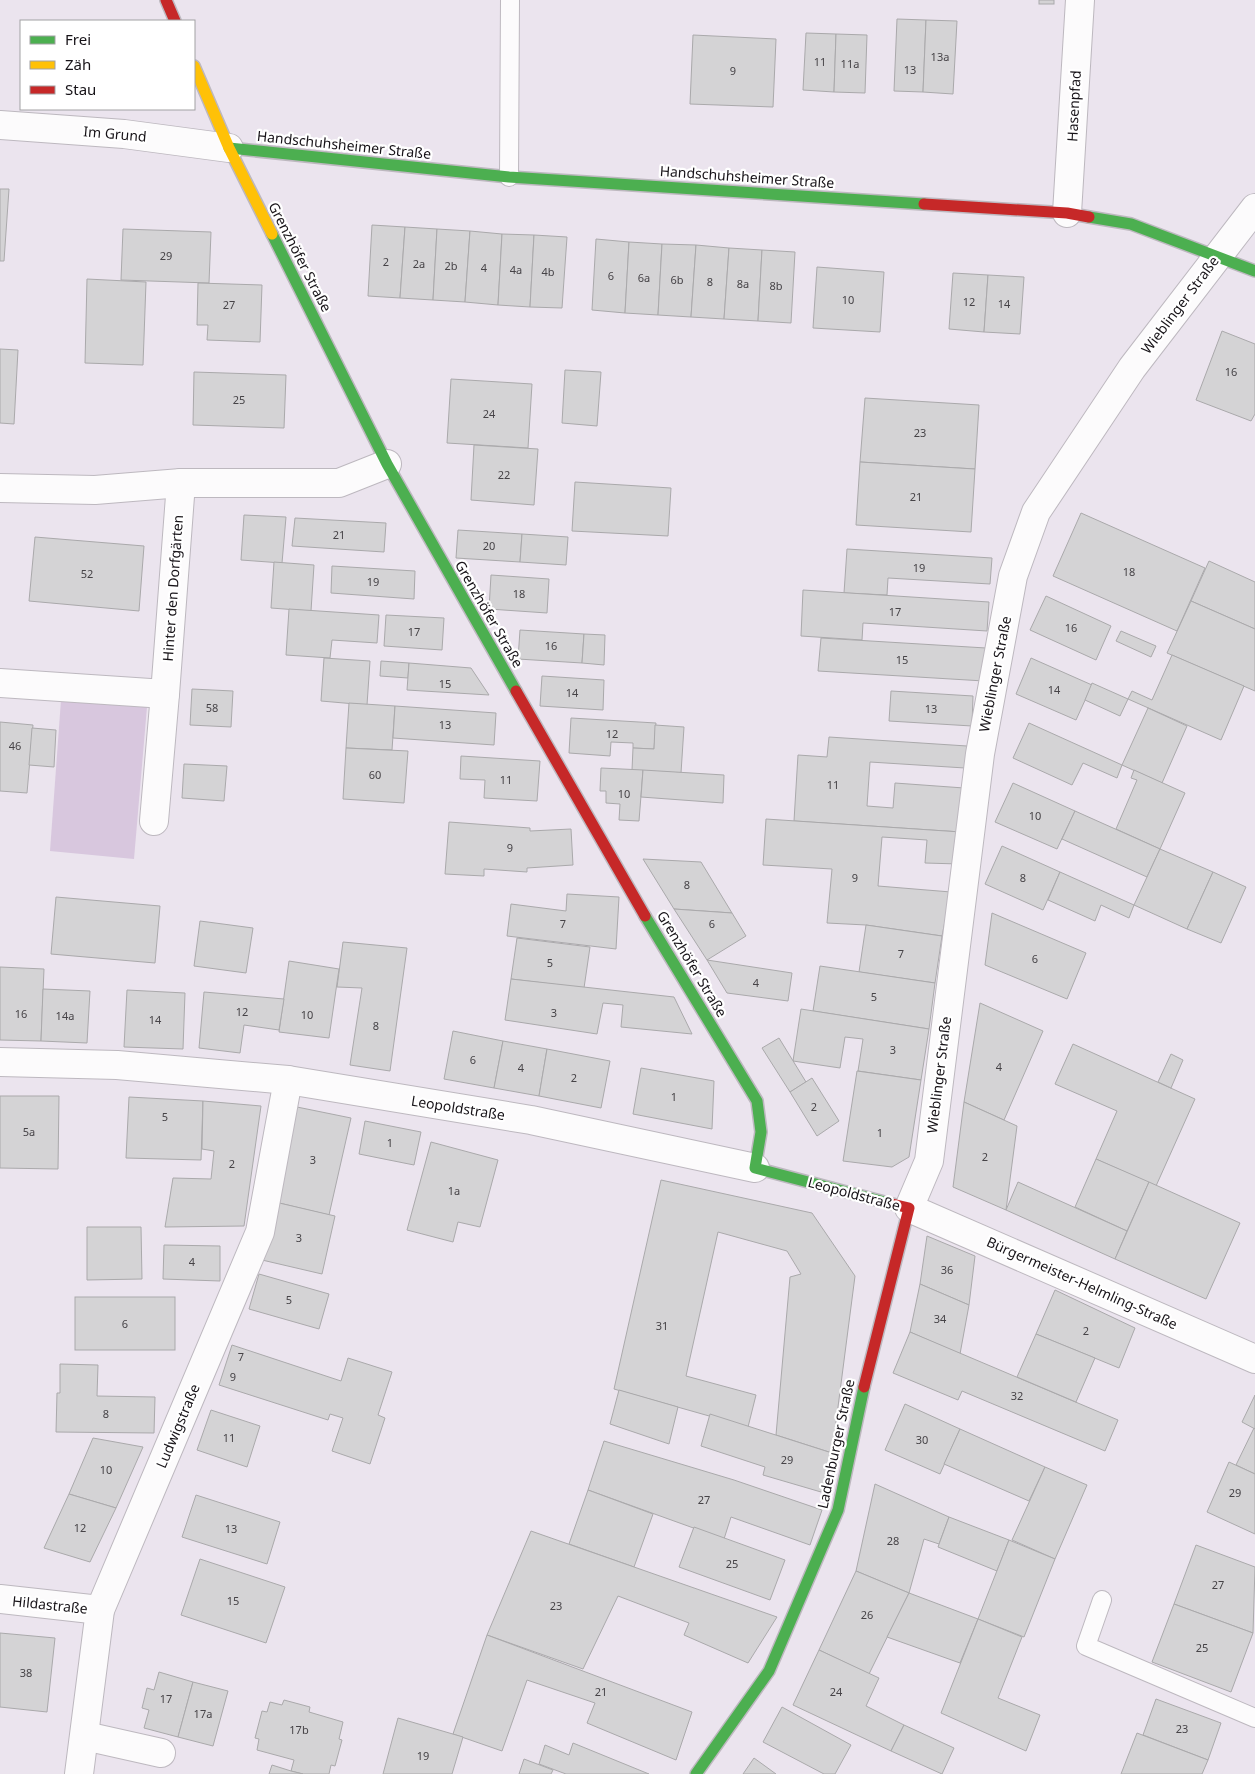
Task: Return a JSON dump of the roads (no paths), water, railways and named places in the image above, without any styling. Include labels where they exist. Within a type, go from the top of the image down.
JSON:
[{"type":"street","points":[[166,0],[175,20]]},
{"type":"street","name":"Hasenpfad","points":[[1067,213],[1080,0]]},
{"type":"street","name":"Grenzhöfer Straße","points":[[195,68],[229,148],[387,464],[626,884],[757,1101],[761,1132],[755,1168]]},
{"type":"street","name":"Im Grund","points":[[0,125],[124,134],[229,148]]},
{"type":"street","name":"Handschuhsheimer Straße","points":[[229,148],[509,177],[1067,213],[1131,224],[1218,255],[1255,271]]},
{"type":"street","name":"Wieblinger Straße","points":[[909,1208],[928,1161],[980,754],[1013,576],[1036,512],[1132,368],[1255,208]]},
{"type":"street","points":[[0,488],[95,490],[181,483],[339,483],[387,464]]},
{"type":"street","name":"Hinter den Dorfgärten","points":[[154,821],[181,483]]},
{"type":"street","points":[[0,683],[165,694]]},
{"type":"street","name":"Leopoldstraße","points":[[0,1062],[117,1065],[288,1080],[531,1120],[755,1168],[909,1208]]},
{"type":"street","name":"Ludwigstraße","points":[[79,1774],[100,1610],[260,1232],[288,1080]]},
{"type":"street","name":"Bürgermeister-Helmling-Straße","points":[[909,1208],[1255,1359]]},
{"type":"street","name":"Ladenburger Straße","points":[[696,1774],[769,1671],[838,1510],[874,1342],[909,1208]]},
{"type":"street","name":"Hildastraße","points":[[0,1599],[100,1610]]},
{"type":"street","points":[[84,1736],[161,1753]]},
{"type":"lane","points":[[509,177],[510,0]]},
{"type":"lane","points":[[1102,1600],[1086,1646],[1255,1718]]}]
